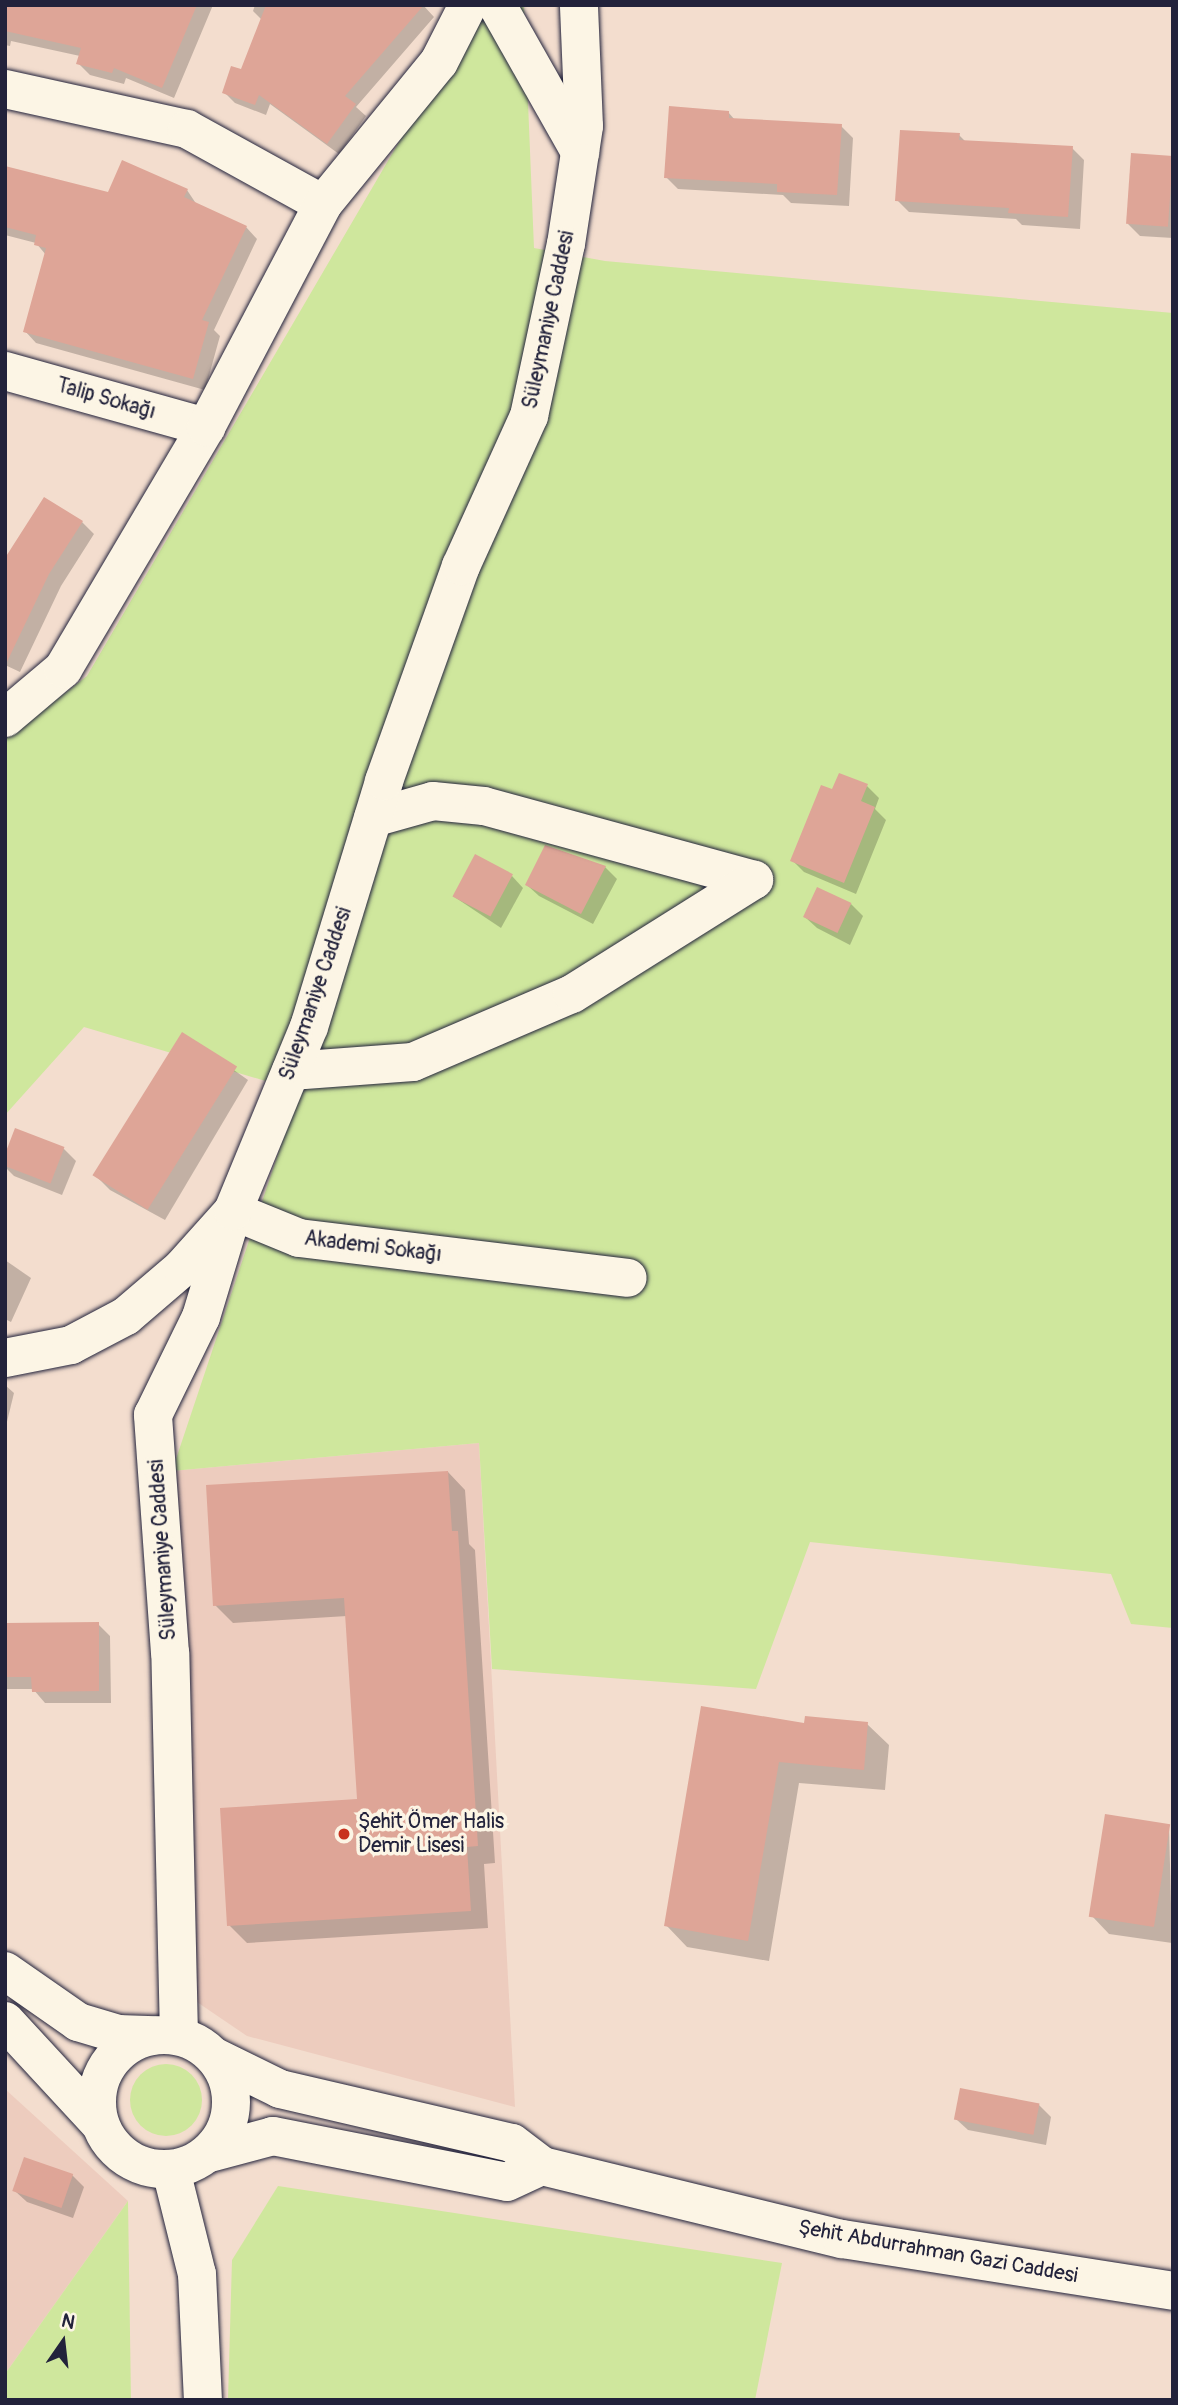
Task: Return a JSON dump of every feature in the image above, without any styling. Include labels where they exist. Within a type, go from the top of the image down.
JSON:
[{"type":"street","points":[[12,704],[63,669],[206,427],[323,205],[439,62],[468,5]]},
{"type":"street","points":[[497,5],[580,152]]},
{"type":"street","name":"Süleymaniye Caddesi","points":[[167,2036],[170,1653],[153,1415],[201,1317],[233,1211],[309,1027],[373,818],[461,566],[529,415],[566,244],[584,127],[579,5]]},
{"type":"street","points":[[5,89],[187,130],[323,205]]},
{"type":"street","name":"Talip Sokağı","points":[[5,371],[206,427]]},
{"type":"street","points":[[290,1071],[413,1062],[572,994],[754,880],[484,806],[433,801],[373,818]]},
{"type":"street","points":[[5,1358],[71,1345],[126,1316],[182,1268],[233,1211]]},
{"type":"street","name":"Akademi Sokağı","points":[[233,1211],[299,1238],[628,1278]]},
{"type":"street","points":[[5,1971],[78,2022],[118,2034],[167,2036],[280,2089],[512,2143],[542,2166],[507,2182],[273,2136],[210,2153],[171,2170],[150,2169],[128,2160],[110,2144],[99,2123],[5,2021]]},
{"type":"street","points":[[99,2123],[96,2100],[101,2076],[114,2057],[133,2042],[167,2036]]},
{"type":"street","points":[[210,2153],[227,2127],[232,2096],[215,2057]]},
{"type":"street","name":"Şehit Abdurrahman Gazi Caddesi","points":[[542,2166],[842,2239],[1173,2291]]},
{"type":"street","points":[[171,2170],[197,2274],[203,2400]]},
{"type":"shaded area","name":"Şehit Ömer Halis Demir Lisesi","points":[[479,1443],[515,2107],[247,2036],[194,2000],[172,1471]]},
{"type":"shaded area","points":[[5,2089],[128,2201],[5,2374]]},
{"type":"green space","points":[[479,5],[524,5],[534,248],[605,261],[1173,313],[1173,1628],[1131,1624],[1111,1574],[810,1542],[756,1689],[492,1669],[479,1443],[172,1471],[299,1091],[84,1027],[5,1115],[5,739],[87,676]]},
{"type":"green space","points":[[166,2064],[180,2067],[192,2074],[199,2086],[202,2100],[199,2114],[192,2126],[180,2133],[166,2136],[152,2133],[140,2126],[133,2114],[130,2100],[133,2086],[140,2074],[152,2067]]},
{"type":"green space","points":[[278,2186],[782,2263],[755,2400],[228,2400],[232,2260]]},
{"type":"green space","points":[[128,2201],[131,2400],[5,2400],[5,2374]]},
{"type":"building","points":[[5,5],[197,5],[162,88],[114,68],[112,73],[76,64],[81,48],[5,31]]},
{"type":"building","points":[[266,5],[424,5],[345,96],[356,104],[327,144],[259,95],[255,105],[222,93],[231,66],[241,69]]},
{"type":"building","points":[[669,106],[729,111],[729,118],[842,124],[837,195],[777,192],[777,184],[664,178]]},
{"type":"building","points":[[900,130],[960,133],[959,140],[1073,146],[1068,217],[1008,213],[1009,208],[895,201]]},
{"type":"building","points":[[1131,153],[1173,156],[1168,227],[1126,224]]},
{"type":"building","points":[[122,160],[188,189],[184,197],[247,226],[202,320],[209,322],[193,379],[23,332],[46,248],[34,245],[36,235],[5,227],[5,166],[108,192]]},
{"type":"building","points":[[44,497],[83,521],[49,574],[5,666],[5,558]]},
{"type":"building","points":[[839,773],[868,784],[861,801],[875,807],[844,883],[790,861],[821,785],[832,789]]},
{"type":"building","points":[[545,845],[606,866],[581,914],[525,885]]},
{"type":"building","points":[[475,854],[513,874],[490,917],[452,896]]},
{"type":"building","points":[[817,887],[851,903],[837,933],[803,917]]},
{"type":"building","points":[[182,1032],[237,1066],[148,1210],[92,1175]]},
{"type":"building","points":[[15,1128],[64,1147],[51,1183],[5,1166],[5,1154]]},
{"type":"building","points":[[448,1471],[452,1531],[458,1531],[478,1846],[467,1847],[471,1911],[227,1926],[220,1808],[357,1799],[344,1598],[213,1606],[206,1485]]},
{"type":"building","points":[[99,1622],[99,1691],[32,1692],[31,1677],[5,1677],[5,1623]]},
{"type":"building","points":[[701,1706],[804,1723],[805,1716],[868,1722],[864,1770],[779,1762],[748,1941],[664,1926]]},
{"type":"building","points":[[1105,1814],[1170,1824],[1154,1927],[1089,1917]]},
{"type":"building","points":[[960,2088],[1040,2103],[1033,2135],[954,2119]]},
{"type":"building","points":[[24,2157],[73,2174],[61,2208],[12,2191]]},
{"type":"place","name":"Şehit Ömer Halis Demir Lisesi","points":[[344,1834]]}]
